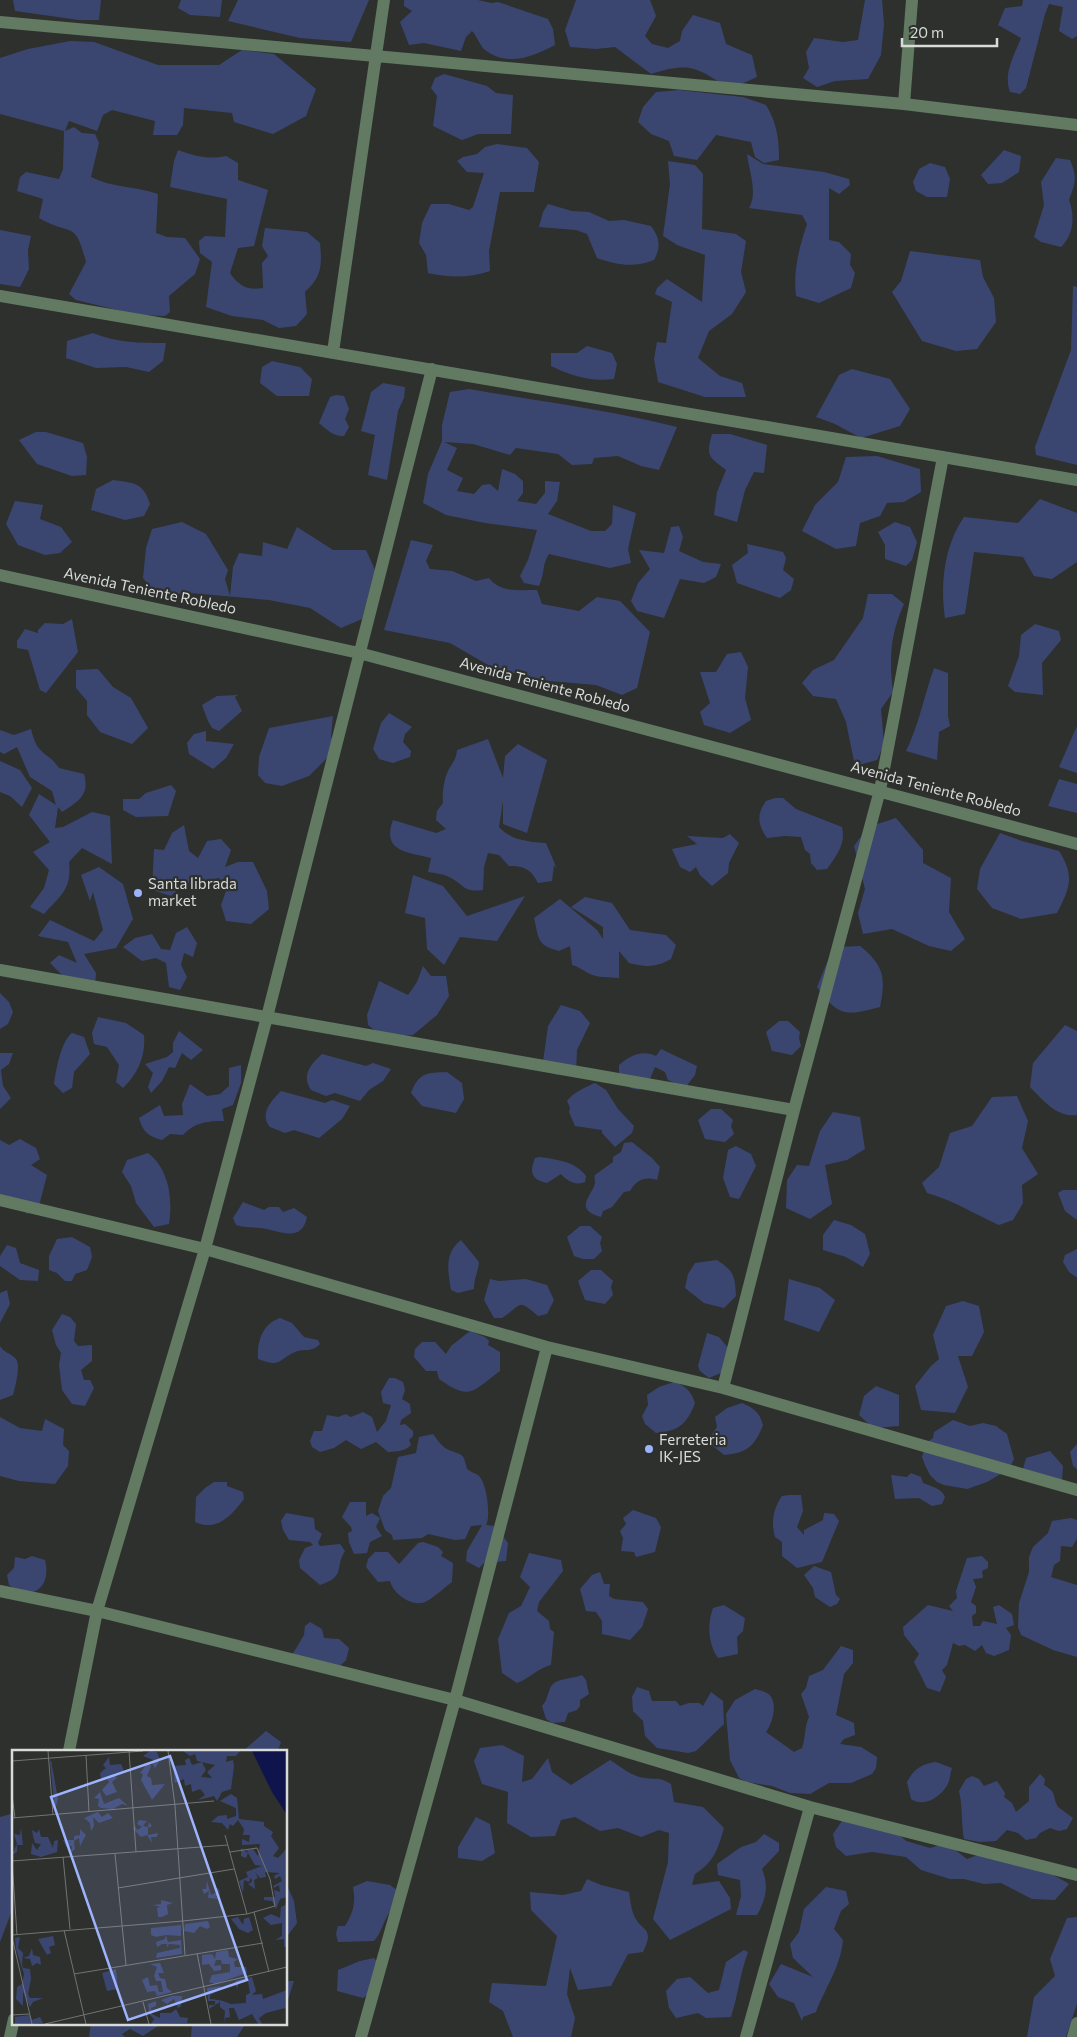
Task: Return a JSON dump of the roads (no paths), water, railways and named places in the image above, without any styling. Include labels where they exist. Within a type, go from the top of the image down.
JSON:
[{"type":"street","points":[[333,352],[384,0]]},
{"type":"street","points":[[904,104],[912,0]]},
{"type":"street","points":[[0,22],[376,58],[904,104],[1077,125]]},
{"type":"street","points":[[0,296],[1077,480]]},
{"type":"street","points":[[68,1750],[97,1611],[205,1249],[267,1017],[432,369]]},
{"type":"street","points":[[723,1388],[794,1110],[880,790],[943,457]]},
{"type":"street","name":"Avenida Teniente Robledo","points":[[0,575],[359,653],[880,790],[1077,844]]},
{"type":"street","points":[[0,970],[794,1110]]},
{"type":"street","points":[[0,1200],[205,1249],[547,1347],[723,1388],[1077,1490]]},
{"type":"street","points":[[361,2037],[455,1700],[547,1347]]},
{"type":"street","points":[[0,1591],[97,1611],[455,1700],[810,1807],[1077,1875]]},
{"type":"street","points":[[746,2037],[810,1807]]},
{"type":"street","points":[[1073,2037],[1077,2023]]},
{"type":"street","points":[[10,2037],[13,2024]]},
{"type":"place","name":"Santa librada market","points":[[138,893]]},
{"type":"place","name":"Ferreteria IK-JES","points":[[649,1449]]}]
